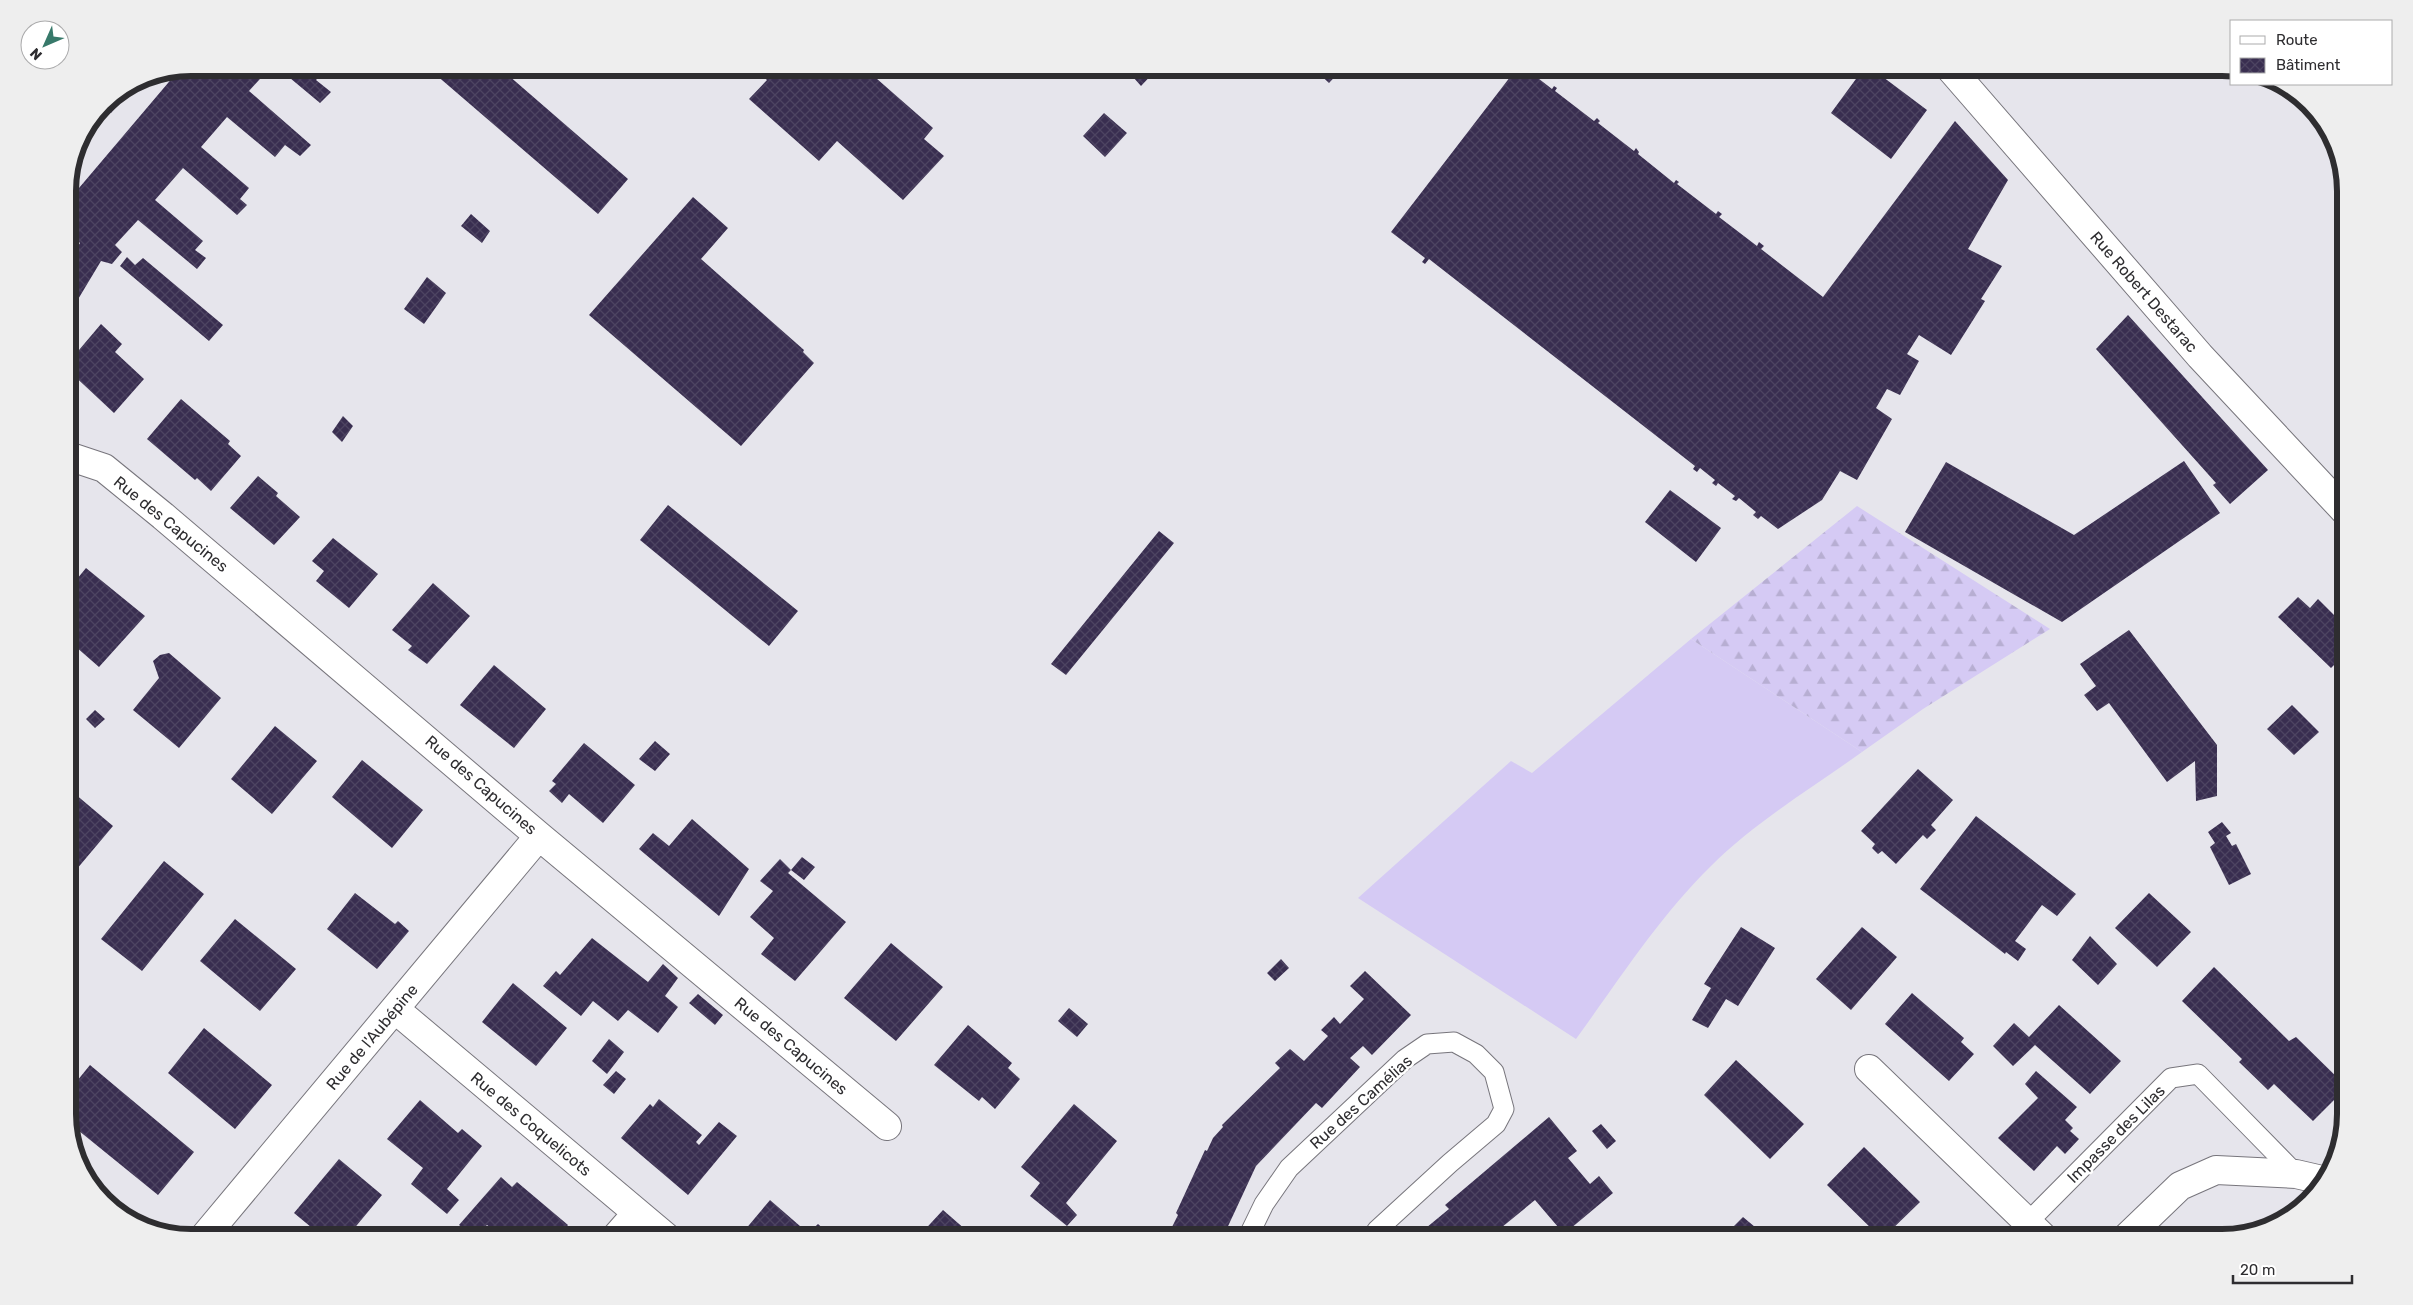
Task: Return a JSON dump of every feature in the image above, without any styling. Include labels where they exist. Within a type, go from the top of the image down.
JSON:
[{"type":"street","name":"Rue Robert Destarac","points":[[1956,76],[2200,356],[2337,502]]},
{"type":"street","name":"Rue des Capucines","points":[[76,459],[104,468],[163,516],[539,836],[887,1126]]},
{"type":"street","name":"Rue de l'Aubépine","points":[[212,1229],[396,1010],[539,836]]},
{"type":"street","name":"Rue des Coquelicots","points":[[396,1010],[656,1229]]},
{"type":"street","name":"Impasse des Lilas","points":[[1869,1069],[2034,1229]]},
{"type":"street","points":[[2136,1229],[2180,1186],[2216,1170],[2296,1174],[2316,1179]]},
{"type":"street","points":[[624,1229],[637,1213]]},
{"type":"lane","name":"Rue des Camélias","points":[[1252,1229],[1264,1204],[1289,1168],[1405,1059],[1427,1044],[1454,1042],[1476,1054],[1494,1072],[1504,1109],[1496,1124],[1450,1162],[1378,1229]]},
{"type":"lane","name":"Impasse des Lilas","points":[[2036,1229],[2171,1078],[2198,1074],[2296,1174]]},
{"type":"green space","points":[[1857,506],[2050,629],[1923,709],[1862,752],[1691,639]]},
{"type":"green space","points":[[1691,639],[1862,752],[1765,820],[1711,866],[1674,906],[1576,1039],[1358,898],[1511,761],[1532,773]]},
{"type":"building","points":[[263,76],[249,91],[311,145],[300,156],[285,145],[275,157],[227,117],[201,147],[249,188],[240,199],[247,205],[237,215],[183,168],[155,200],[203,241],[195,250],[206,258],[197,269],[138,220],[115,245],[122,252],[112,264],[101,261],[76,303],[76,250],[80,243],[76,239],[76,192],[173,78]]},
{"type":"building","points":[[288,76],[320,76],[316,80],[331,92],[320,103]]},
{"type":"building","points":[[437,76],[509,76],[628,179],[598,214]]},
{"type":"building","points":[[763,76],[874,76],[933,128],[924,139],[944,156],[903,200],[837,141],[819,161],[749,99],[767,80]]},
{"type":"building","points":[[1134,76],[1150,76],[1141,86]]},
{"type":"building","points":[[1322,76],[1336,76],[1329,83]]},
{"type":"building","points":[[1511,76],[1535,76],[1552,89],[1554,86],[1557,88],[1555,91],[1594,121],[1597,118],[1600,121],[1598,123],[1634,151],[1636,148],[1639,152],[1638,154],[1674,183],[1676,180],[1679,182],[1677,184],[1716,214],[1718,211],[1722,214],[1719,217],[1757,246],[1759,242],[1764,246],[1761,249],[1823,297],[1955,121],[2008,180],[1968,249],[2002,266],[1981,299],[1985,301],[1951,355],[1919,335],[1907,354],[1919,361],[1900,395],[1887,389],[1876,408],[1892,419],[1857,480],[1840,471],[1822,500],[1778,529],[1761,516],[1758,519],[1753,515],[1756,512],[1739,498],[1736,501],[1732,499],[1735,496],[1718,483],[1716,486],[1712,483],[1715,480],[1700,468],[1697,472],[1693,469],[1695,466],[1429,259],[1425,264],[1422,262],[1425,258],[1391,232]]},
{"type":"building","points":[[1858,76],[1882,76],[1927,110],[1891,159],[1831,113]]},
{"type":"building","points":[[122,100],[111,113],[110,112]]},
{"type":"building","points":[[1104,113],[1127,133],[1105,157],[1083,136]]},
{"type":"building","points":[[693,197],[728,228],[701,259],[804,350],[803,352],[814,363],[741,446],[589,315]]},
{"type":"building","points":[[471,214],[490,231],[482,243],[461,226]]},
{"type":"building","points":[[127,257],[135,265],[143,258],[223,325],[209,341],[120,266]]},
{"type":"building","points":[[427,277],[446,293],[424,324],[404,309]]},
{"type":"building","points":[[2128,315],[2268,470],[2230,504],[2213,485],[2216,483],[2096,349]]},
{"type":"building","points":[[101,324],[122,344],[115,352],[144,379],[114,413],[76,377],[76,354]]},
{"type":"building","points":[[181,399],[230,441],[228,444],[241,456],[211,491],[197,478],[195,480],[147,439]]},
{"type":"building","points":[[343,416],[353,426],[342,442],[332,432]]},
{"type":"building","points":[[2184,461],[2220,513],[2062,622],[1905,532],[1946,462],[2074,535]]},
{"type":"building","points":[[258,476],[278,493],[276,496],[300,517],[274,545],[230,508]]},
{"type":"building","points":[[1670,490],[1721,528],[1696,562],[1645,522]]},
{"type":"building","points":[[668,505],[798,611],[769,646],[640,540]]},
{"type":"building","points":[[1159,531],[1174,543],[1066,675],[1051,664]]},
{"type":"building","points":[[333,538],[378,574],[349,608],[316,581],[324,571],[312,561]]},
{"type":"building","points":[[86,568],[145,616],[99,667],[76,647],[76,580]]},
{"type":"building","points":[[433,583],[470,616],[427,664],[408,650],[412,646],[392,630]]},
{"type":"building","points":[[2298,597],[2310,608],[2318,599],[2337,618],[2337,662],[2331,668],[2278,617]]},
{"type":"building","points":[[2129,630],[2217,745],[2217,796],[2196,801],[2195,761],[2167,782],[2109,703],[2097,711],[2084,695],[2096,686],[2080,664]]},
{"type":"building","points":[[169,653],[221,698],[179,748],[133,710],[159,678],[153,661],[160,655]]},
{"type":"building","points":[[494,665],[546,709],[514,748],[460,705]]},
{"type":"building","points":[[2292,705],[2319,732],[2294,755],[2267,729]]},
{"type":"building","points":[[95,710],[105,719],[95,728],[86,719]]},
{"type":"building","points":[[275,726],[317,761],[272,814],[231,779]]},
{"type":"building","points":[[655,741],[670,754],[655,771],[639,759]]},
{"type":"building","points":[[584,743],[635,785],[603,823],[569,794],[562,803],[549,791],[556,784],[552,781]]},
{"type":"building","points":[[362,760],[423,810],[392,848],[332,797]]},
{"type":"building","points":[[1918,769],[1953,800],[1931,825],[1936,830],[1927,839],[1923,835],[1896,864],[1882,851],[1878,854],[1872,848],[1875,844],[1861,831]]},
{"type":"building","points":[[76,795],[113,826],[76,870]]},
{"type":"building","points":[[1976,816],[2076,894],[2057,916],[2042,905],[2015,941],[2026,949],[2018,961],[2006,952],[2005,954],[1920,889]]},
{"type":"building","points":[[692,819],[749,869],[719,916],[639,849],[653,833],[669,846]]},
{"type":"building","points":[[2222,822],[2231,833],[2226,836],[2232,846],[2236,844],[2251,874],[2229,885],[2210,847],[2215,843],[2208,832]]},
{"type":"building","points":[[802,857],[815,867],[804,880],[791,870]]},
{"type":"building","points":[[780,859],[791,870],[788,873],[846,922],[795,981],[761,954],[774,938],[750,917],[773,891],[760,881]]},
{"type":"building","points":[[164,861],[204,894],[142,971],[101,939]]},
{"type":"building","points":[[355,893],[395,924],[398,921],[409,931],[377,969],[327,929]]},
{"type":"building","points":[[2149,893],[2191,932],[2157,967],[2115,928]]},
{"type":"building","points":[[235,919],[296,969],[260,1011],[200,961]]},
{"type":"building","points":[[1741,927],[1775,948],[1738,1006],[1726,999],[1708,1028],[1692,1020],[1711,988],[1704,984]]},
{"type":"building","points":[[1862,927],[1897,957],[1851,1010],[1816,979]]},
{"type":"building","points":[[2090,936],[2117,964],[2098,985],[2072,960]]},
{"type":"building","points":[[592,938],[648,982],[663,964],[678,978],[665,996],[678,1007],[658,1033],[628,1010],[618,1021],[593,1001],[581,1016],[543,986],[556,971],[560,975]]},
{"type":"building","points":[[891,943],[943,987],[896,1041],[844,998]]},
{"type":"building","points":[[1281,959],[1289,968],[1275,981],[1267,973]]},
{"type":"building","points":[[2214,967],[2289,1041],[2296,1037],[2337,1077],[2337,1097],[2313,1121],[2274,1084],[2268,1090],[2239,1062],[2242,1059],[2182,1001]]},
{"type":"building","points":[[1365,971],[1411,1015],[1372,1055],[1363,1046],[1350,1058],[1360,1067],[1322,1108],[1316,1103],[1256,1166],[1227,1229],[1171,1229],[1178,1215],[1176,1213],[1205,1150],[1207,1151],[1213,1138],[1223,1127],[1222,1125],[1280,1068],[1275,1063],[1290,1049],[1304,1061],[1328,1036],[1321,1030],[1334,1017],[1340,1024],[1364,999],[1350,986]]},
{"type":"building","points":[[513,983],[567,1028],[536,1066],[482,1022]]},
{"type":"building","points":[[1912,993],[1964,1038],[1961,1042],[1974,1054],[1949,1081],[1885,1024]]},
{"type":"building","points":[[698,994],[723,1015],[715,1025],[689,1003]]},
{"type":"building","points":[[2059,1005],[2121,1061],[2090,1094],[2035,1045],[2013,1066],[1993,1046],[2014,1023],[2029,1037]]},
{"type":"building","points":[[1069,1008],[1088,1024],[1077,1037],[1058,1021]]},
{"type":"building","points":[[968,1025],[1012,1063],[1008,1068],[1020,1079],[995,1109],[982,1097],[979,1101],[934,1065]]},
{"type":"building","points":[[204,1028],[272,1085],[235,1129],[168,1073]]},
{"type":"building","points":[[609,1039],[624,1052],[607,1074],[592,1061]]},
{"type":"building","points":[[1736,1060],[1804,1124],[1770,1159],[1704,1095]]},
{"type":"building","points":[[90,1065],[194,1152],[158,1195],[77,1129],[76,1082]]},
{"type":"building","points":[[616,1071],[626,1079],[614,1094],[603,1085]]},
{"type":"building","points":[[2036,1071],[2077,1107],[2065,1120],[2073,1128],[2070,1131],[2079,1139],[2065,1154],[2057,1146],[2034,1171],[1998,1138],[2038,1098],[2025,1084]]},
{"type":"building","points":[[659,1099],[702,1135],[696,1142],[699,1145],[719,1122],[737,1136],[688,1195],[621,1138],[650,1104],[653,1107]]},
{"type":"building","points":[[420,1100],[458,1133],[462,1129],[482,1146],[447,1189],[459,1200],[447,1214],[411,1184],[423,1168],[387,1139]]},
{"type":"building","points":[[1074,1104],[1117,1141],[1066,1203],[1077,1215],[1067,1226],[1030,1196],[1040,1183],[1021,1167]]},
{"type":"building","points":[[1549,1117],[1577,1151],[1568,1158],[1590,1184],[1599,1176],[1613,1193],[1570,1229],[1560,1229],[1535,1200],[1500,1229],[1425,1229],[1449,1209],[1445,1205]]},
{"type":"building","points":[[1601,1124],[1616,1141],[1607,1149],[1592,1131]]},
{"type":"building","points":[[1864,1147],[1920,1202],[1892,1229],[1872,1229],[1827,1185]]},
{"type":"building","points":[[339,1159],[382,1195],[354,1229],[313,1229],[294,1213]]},
{"type":"building","points":[[501,1177],[512,1187],[517,1182],[568,1225],[565,1229],[492,1229],[487,1225],[483,1229],[464,1229],[459,1225]]},
{"type":"building","points":[[770,1200],[803,1229],[746,1229]]},
{"type":"building","points":[[943,1210],[965,1229],[925,1229]]},
{"type":"building","points":[[1743,1217],[1757,1229],[1731,1229]]},
{"type":"building","points":[[818,1224],[824,1229],[812,1229]]}]
